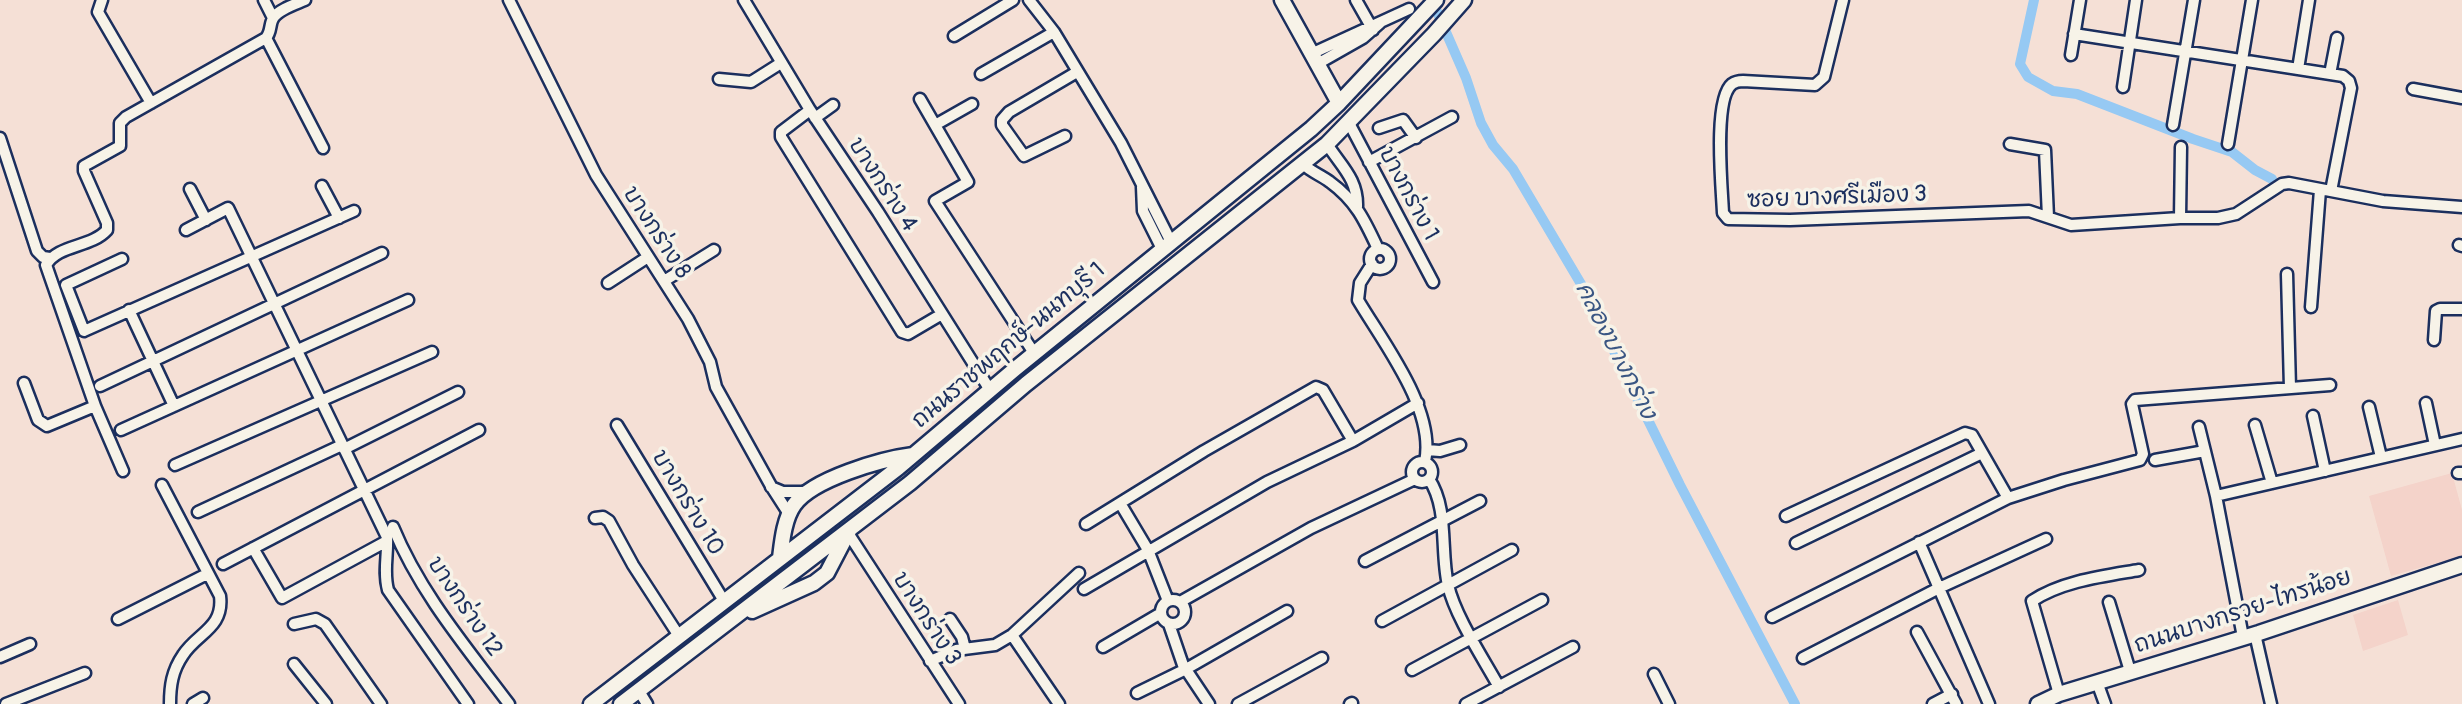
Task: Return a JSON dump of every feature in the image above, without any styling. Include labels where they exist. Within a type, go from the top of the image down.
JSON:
[{"type":"main road","points":[[1282,0],[1339,103]]},
{"type":"main road","name":"ถนนราชพฤกษ์-นนทบุรี 1","points":[[591,704],[913,455],[1311,129],[1436,0]]},
{"type":"main road","name":"ถนนราชพฤกษ์-นนทบุรี 1","points":[[621,704],[910,483],[1027,383],[1327,144],[1464,0]]},
{"type":"main road","points":[[780,558],[789,514],[794,505],[809,491],[882,460],[913,455]]},
{"type":"main road","points":[[725,624],[814,583],[827,573],[849,531]]},
{"type":"main road","name":"ถนนบางกรวย-ไทรน้อย","points":[[2038,704],[2059,694],[2249,636],[2462,565]]},
{"type":"street","points":[[102,0],[97,12],[151,103]]},
{"type":"street","points":[[0,138],[37,251],[43,257],[50,258],[92,240],[107,230],[107,223],[84,166],[120,146],[121,123],[126,117],[266,38],[271,33],[273,18],[264,0]]},
{"type":"street","points":[[273,18],[304,0]]},
{"type":"street","name":"บางกร่าง 8","points":[[509,0],[596,175],[698,337],[710,362],[716,387],[789,514]]},
{"type":"street","name":"บางกร่าง 4","points":[[744,0],[812,114],[990,390]]},
{"type":"street","points":[[954,36],[1013,0]]},
{"type":"street","points":[[1030,0],[1054,32],[1121,143],[1142,183],[1143,211],[1167,246]]},
{"type":"street","points":[[1356,0],[1375,27]]},
{"type":"street","name":"ซอย บางศรีเมือง 3","points":[[1843,0],[1827,68],[1821,82],[1815,85],[1743,80],[1731,84],[1722,111],[1720,143],[1725,217],[1734,220],[1790,220],[2029,211],[2071,225],[2218,218],[2236,214],[2282,184],[2326,190]]},
{"type":"street","points":[[2071,55],[2080,0]]},
{"type":"street","points":[[2123,87],[2136,0]]},
{"type":"street","points":[[2173,125],[2193,0]]},
{"type":"street","points":[[2228,144],[2252,0]]},
{"type":"street","points":[[2298,69],[2309,0]]},
{"type":"street","points":[[1315,58],[1409,9]]},
{"type":"street","points":[[981,74],[1054,32]]},
{"type":"street","points":[[2074,34],[2343,76],[2349,81],[2351,88],[2326,190],[2311,307]]},
{"type":"street","points":[[2330,74],[2337,37]]},
{"type":"street","points":[[266,38],[323,148]]},
{"type":"street","points":[[719,79],[751,82],[781,63]]},
{"type":"street","points":[[1065,135],[1024,156],[1002,125],[1002,120],[1009,112],[1077,72]]},
{"type":"street","points":[[2413,89],[2462,98]]},
{"type":"street","points":[[920,99],[968,181],[935,201],[1034,354]]},
{"type":"street","points":[[935,125],[972,104]]},
{"type":"street","points":[[833,105],[781,132],[781,137],[902,332],[908,334],[942,314]]},
{"type":"street","points":[[1369,162],[1452,117]]},
{"type":"street","points":[[1379,128],[1403,120],[1416,138]]},
{"type":"street","name":"บางกร่าง 1","points":[[1349,122],[1433,282]]},
{"type":"street","points":[[1327,144],[1355,184],[1358,192],[1357,207]]},
{"type":"street","points":[[2010,144],[2045,150],[2048,217]]},
{"type":"street","points":[[2180,218],[2181,147]]},
{"type":"street","points":[[1326,178],[1339,163]]},
{"type":"street","points":[[1303,164],[1326,178],[1357,207],[1378,249]]},
{"type":"street","points":[[322,187],[339,218]]},
{"type":"street","points":[[190,190],[206,220]]},
{"type":"street","points":[[2326,190],[2383,201],[2462,207]]},
{"type":"street","points":[[186,230],[228,208],[387,541],[388,555],[384,575],[388,590],[468,704]]},
{"type":"street","points":[[122,259],[66,285],[84,331],[354,211]]},
{"type":"street","points":[[1378,249],[1371,255],[1371,264],[1360,283],[1358,300],[1418,403],[1427,450],[1425,462]]},
{"type":"street","points":[[1371,264],[1383,269],[1390,262],[1387,251],[1378,249]]},
{"type":"street","points":[[664,281],[714,250]]},
{"type":"street","points":[[100,386],[382,253]]},
{"type":"street","points":[[608,283],[648,257]]},
{"type":"street","points":[[50,258],[46,265],[96,406],[123,471]]},
{"type":"street","points":[[2287,274],[2290,388]]},
{"type":"street","points":[[121,430],[408,300]]},
{"type":"street","points":[[2434,340],[2436,311],[2462,309]]},
{"type":"street","points":[[129,310],[174,406]]},
{"type":"street","points":[[175,465],[432,352]]},
{"type":"street","points":[[24,383],[38,420],[47,426],[96,406]]},
{"type":"street","points":[[1772,617],[2008,498],[2143,458],[2132,404],[2134,400],[2330,385]]},
{"type":"street","points":[[1086,524],[1204,451],[1316,387],[1323,390],[1353,441]]},
{"type":"street","points":[[198,512],[458,392]]},
{"type":"street","points":[[1084,589],[1267,482],[1353,441],[1418,403]]},
{"type":"street","points":[[2426,403],[2435,445]]},
{"type":"street","points":[[2369,407],[2381,457]]},
{"type":"street","points":[[2313,416],[2325,471]]},
{"type":"street","name":"บางกร่าง 10","points":[[617,425],[724,601]]},
{"type":"street","points":[[2255,425],[2272,483]]},
{"type":"street","points":[[2199,427],[2249,636],[2271,704]]},
{"type":"street","points":[[223,564],[479,430]]},
{"type":"street","points":[[1786,516],[1965,433],[1972,435],[2008,498]]},
{"type":"street","points":[[2216,496],[2462,439]]},
{"type":"street","points":[[1427,450],[1440,451],[1460,445]]},
{"type":"street","points":[[2155,460],[2205,451]]},
{"type":"street","points":[[1796,543],[1982,453]]},
{"type":"street","points":[[1425,462],[1431,467],[1432,475],[1422,482],[1415,479],[1413,473],[1414,467],[1425,462]]},
{"type":"street","points":[[1168,601],[1180,602],[1311,528],[1415,479]]},
{"type":"street","points":[[1429,479],[1437,494],[1448,586],[1499,687]]},
{"type":"street","points":[[162,485],[220,596],[220,615],[182,656],[171,684],[170,704]]},
{"type":"street","points":[[771,486],[783,492],[809,491]]},
{"type":"street","points":[[1365,561],[1480,501]]},
{"type":"street","points":[[1120,503],[1149,550],[1168,601]]},
{"type":"street","points":[[595,518],[603,517],[609,521],[646,586],[679,636]]},
{"type":"street","name":"บางกร่าง 12","points":[[393,527],[416,574],[453,631],[509,704]]},
{"type":"street","name":"บางกร่าง 3","points":[[849,531],[959,704]]},
{"type":"street","points":[[1803,658],[1939,588],[2046,539]]},
{"type":"street","points":[[253,548],[282,598],[387,541]]},
{"type":"street","points":[[1919,542],[1989,704]]},
{"type":"street","points":[[1382,621],[1512,550]]},
{"type":"street","points":[[840,552],[854,551],[862,554]]},
{"type":"street","points":[[2059,694],[2032,601],[2057,588],[2111,573],[2139,570]]},
{"type":"street","points":[[118,619],[207,573]]},
{"type":"street","points":[[930,661],[965,649],[995,645],[1012,635],[1079,573]]},
{"type":"street","points":[[1412,670],[1542,600]]},
{"type":"street","points":[[1103,646],[1161,613],[1168,601]]},
{"type":"street","points":[[1161,613],[1170,624],[1180,622],[1185,612],[1180,602]]},
{"type":"street","points":[[2109,602],[2130,671]]},
{"type":"street","points":[[1137,694],[1287,611]]},
{"type":"street","points":[[295,624],[316,619],[326,624],[381,704]]},
{"type":"street","points":[[950,619],[962,637],[965,649]]},
{"type":"street","points":[[1170,624],[1174,642],[1186,669],[1209,704]]},
{"type":"street","points":[[1917,632],[1954,699],[1933,704]]},
{"type":"street","points":[[1012,635],[1059,704]]},
{"type":"street","points":[[0,656],[30,644]]},
{"type":"street","points":[[1466,704],[1573,647]]},
{"type":"street","points":[[1238,704],[1322,658]]},
{"type":"street","points":[[294,664],[326,704]]},
{"type":"street","points":[[6,704],[85,673]]},
{"type":"street","points":[[1654,674],[1669,704]]},
{"type":"street","points":[[2097,682],[2105,704]]},
{"type":"street","points":[[639,691],[647,704]]},
{"type":"street","points":[[193,704],[203,698]]},
{"type":"shaded area","points":[[2452,473],[2462,510],[2462,556],[2391,576],[2369,496]]},
{"type":"shaded area","points":[[2398,600],[2408,635],[2363,651],[2353,615]]},
{"type":"waterway","name":"คลองบางกร่าง","points":[[1432,0],[1466,78],[1481,123],[1493,145],[1513,169],[1581,284],[1680,485],[1795,704]]},
{"type":"waterway","points":[[2034,0],[2020,64],[2028,77],[2053,91],[2077,94],[2232,152],[2272,179]]}]
